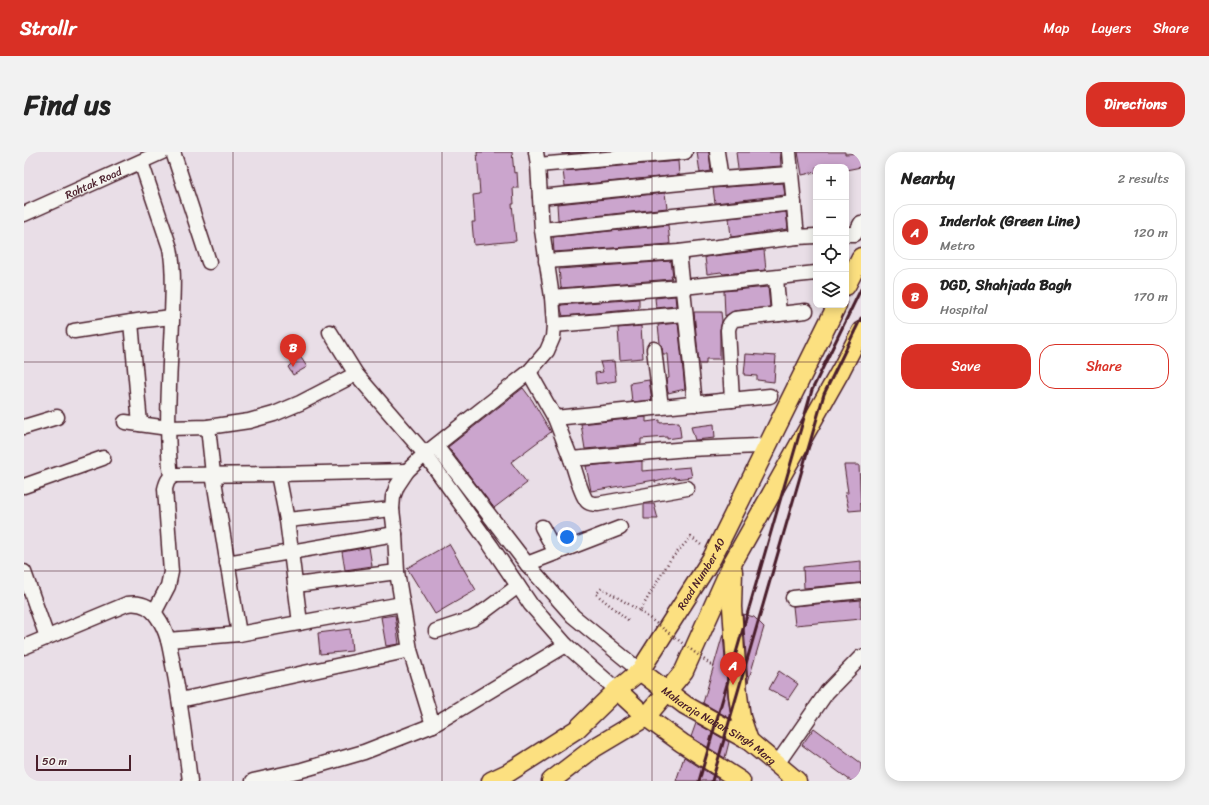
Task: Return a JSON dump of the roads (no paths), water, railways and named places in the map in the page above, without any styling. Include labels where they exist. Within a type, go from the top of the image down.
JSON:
[{"type":"main road","points":[[849,278],[854,265]]},
{"type":"main road","name":"Road Number 40","points":[[491,781],[508,773],[577,729],[617,690],[640,671],[712,558],[836,308]]},
{"type":"main road","name":"Road Number 40","points":[[551,781],[594,748],[646,717],[684,671],[733,562],[841,370],[861,331]]},
{"type":"main road","points":[[733,562],[732,607],[738,695],[742,718],[749,741]]},
{"type":"main road","name":"Maharaja Nahar Singh Marg","points":[[640,671],[698,713],[749,741],[797,781]]},
{"type":"main road","points":[[617,690],[646,717],[682,743],[741,781]]},
{"type":"street","name":"Rohtak Road","points":[[24,214],[162,152]]},
{"type":"street","points":[[173,152],[209,262]]},
{"type":"street","points":[[433,725],[410,650],[397,572],[392,509],[393,497],[397,486],[407,471],[430,450],[529,372],[547,351],[553,337],[554,325],[552,296],[542,230],[537,158],[684,152]]},
{"type":"street","points":[[717,152],[721,179]]},
{"type":"street","points":[[789,152],[797,237]]},
{"type":"street","points":[[141,162],[170,248],[172,260],[172,317],[168,428],[168,454],[171,477]]},
{"type":"street","points":[[540,197],[721,179],[790,174]]},
{"type":"street","points":[[542,230],[794,203]]},
{"type":"street","points":[[849,234],[855,234],[861,223]]},
{"type":"street","points":[[546,261],[679,252],[813,236]]},
{"type":"street","points":[[679,252],[695,404]]},
{"type":"street","points":[[552,296],[683,287],[813,273]]},
{"type":"street","points":[[776,278],[779,314]]},
{"type":"street","points":[[732,400],[729,325],[732,321],[735,319],[806,311]]},
{"type":"street","points":[[554,325],[685,314]]},
{"type":"street","points":[[74,331],[172,317]]},
{"type":"street","points":[[131,322],[140,424]]},
{"type":"street","points":[[330,332],[356,374],[430,450],[573,616],[640,671]]},
{"type":"street","points":[[654,348],[661,407]]},
{"type":"street","points":[[529,372],[554,418],[571,459],[585,499],[589,503],[598,504],[687,488]]},
{"type":"street","points":[[125,422],[168,428],[208,427],[249,421],[274,414],[300,403],[356,374]]},
{"type":"street","points":[[554,418],[770,396]]},
{"type":"street","points":[[24,427],[57,417]]},
{"type":"street","points":[[208,427],[213,474],[239,634]]},
{"type":"street","points":[[571,459],[688,449],[758,446]]},
{"type":"street","points":[[430,450],[531,605],[566,645],[617,690]]},
{"type":"street","points":[[24,486],[103,458]]},
{"type":"street","points":[[154,613],[166,592],[171,579],[172,563],[165,489],[166,481],[171,477],[176,475],[213,474],[407,471]]},
{"type":"street","points":[[278,474],[287,520],[300,623]]},
{"type":"street","points":[[287,520],[392,509]]},
{"type":"street","points":[[542,527],[556,553]]},
{"type":"street","points":[[527,564],[620,528]]},
{"type":"street","points":[[227,563],[395,534]]},
{"type":"street","points":[[24,572],[47,637]]},
{"type":"street","points":[[296,585],[397,572]]},
{"type":"street","points":[[436,631],[472,619],[518,586]]},
{"type":"street","points":[[793,598],[861,591]]},
{"type":"street","points":[[24,647],[127,604],[136,603],[149,608],[161,623],[168,640],[180,700],[190,781]]},
{"type":"street","points":[[168,640],[239,634],[402,604]]},
{"type":"street","points":[[253,781],[302,770],[364,752],[433,725],[566,645]]},
{"type":"street","points":[[180,700],[410,650]]},
{"type":"street","points":[[777,764],[827,692],[861,657]]},
{"type":"railway","points":[[699,781],[812,390],[861,289]]},
{"type":"railway","points":[[712,781],[824,394],[861,318]]},
{"type":"place","name":"DGD, Shahjada Bagh","points":[[293,367]]},
{"type":"place","name":"Inderlok (Green Line)","points":[[733,685]]}]
